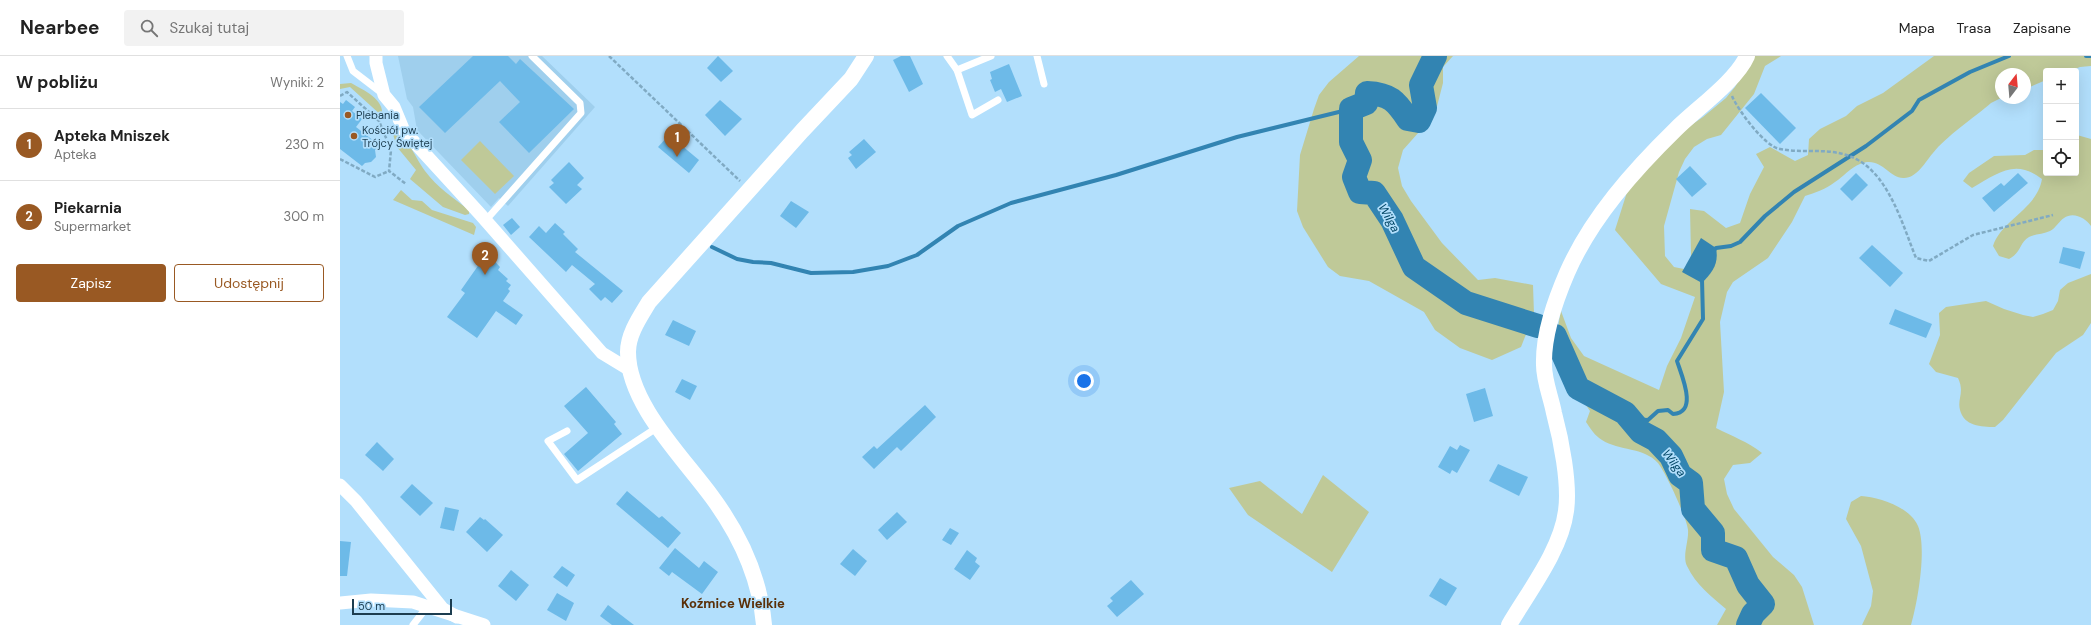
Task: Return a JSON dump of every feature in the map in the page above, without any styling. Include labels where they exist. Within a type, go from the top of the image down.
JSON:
[{"type":"street","points":[[376,56],[376,63],[384,95],[394,107],[404,131],[486,220],[602,353],[630,370]]},
{"type":"street","points":[[764,625],[760,596],[743,547],[713,498],[659,427],[636,387],[630,370],[628,352],[630,339],[639,317],[649,302],[851,79],[866,56]]},
{"type":"street","points":[[1509,625],[1557,543],[1567,509],[1564,461],[1544,365],[1546,340],[1554,309],[1576,253],[1587,234],[1621,188],[1675,130],[1726,83],[1747,56]]},
{"type":"street","points":[[340,485],[356,501],[443,609],[457,616]]},
{"type":"street","points":[[340,603],[371,600],[413,602],[484,625]]},
{"type":"lane","points":[[347,56],[353,71],[384,95]]},
{"type":"lane","points":[[486,220],[581,113],[580,103],[532,56]]},
{"type":"lane","points":[[947,56],[957,70],[972,115],[998,100]]},
{"type":"lane","points":[[957,70],[991,56]]},
{"type":"lane","points":[[1037,56],[1044,84]]},
{"type":"lane","points":[[566,431],[548,441],[577,480],[659,427]]},
{"type":"lane","points":[[413,625],[427,607]]},
{"type":"path","points":[[609,56],[750,189]]},
{"type":"path","points":[[1726,83],[1736,105],[1758,134],[1778,149],[1837,151],[1859,160],[1874,174],[1894,202],[1916,258],[1929,261],[1973,235],[2053,215]]},
{"type":"path","points":[[340,96],[347,92],[380,122],[392,150],[389,170]]},
{"type":"path","points":[[380,122],[385,118]]},
{"type":"path","points":[[340,159],[375,177],[389,170]]},
{"type":"path","points":[[389,170],[406,184]]},
{"type":"shaded area","points":[[398,56],[542,56],[595,107],[508,206],[499,198],[491,207],[417,130],[413,107],[407,99]]},
{"type":"shaded area","points":[[1701,238],[1716,248],[1717,253],[1714,267],[1702,283],[1682,272]]},
{"type":"green space","points":[[1359,56],[1453,56],[1443,67],[1443,83],[1435,114],[1403,150],[1398,168],[1402,186],[1411,201],[1442,243],[1478,280],[1495,278],[1533,285],[1534,314],[1521,347],[1492,360],[1460,348],[1435,330],[1424,312],[1369,281],[1340,276],[1328,267],[1303,227],[1297,211],[1300,155],[1314,109],[1319,95],[1329,82]]},
{"type":"green space","points":[[1753,56],[1781,56],[1765,66],[1754,94],[1721,135],[1707,139],[1694,147],[1685,159],[1679,172],[1664,226],[1665,256],[1674,267],[1689,270],[1691,255],[1690,209],[1704,211],[1726,228],[1740,223],[1750,194],[1764,167],[1756,154],[1770,147],[1795,161],[1808,155],[1809,139],[1820,129],[1846,116],[1857,106],[1883,93],[1934,56],[2091,56],[2091,66],[2078,68],[2043,68],[2043,81],[2031,86],[2031,68],[1995,68],[1995,101],[1945,140],[1917,172],[1909,177],[1899,177],[1879,165],[1867,162],[1853,167],[1828,187],[1805,196],[1792,222],[1768,258],[1733,282],[1727,292],[1720,322],[1724,392],[1716,428],[1746,442],[1762,453],[1750,463],[1733,465],[1724,479],[1727,494],[1734,509],[1773,557],[1794,575],[1802,587],[1814,625],[1717,625],[1726,609],[1699,585],[1687,566],[1685,553],[1688,534],[1687,524],[1676,496],[1662,468],[1646,454],[1616,446],[1599,438],[1595,434],[1586,422],[1590,411],[1581,400],[1573,395],[1561,376],[1557,354],[1561,311],[1571,338],[1584,356],[1659,390],[1667,366],[1681,338],[1695,297],[1661,284],[1615,230],[1628,189],[1678,134],[1703,117],[1726,98],[1735,87]]},
{"type":"green space","points":[[351,83],[367,92],[377,100],[382,110],[382,116],[350,87],[340,89],[340,84]]},
{"type":"green space","points":[[390,125],[406,140],[430,177],[469,210],[469,214],[465,215],[443,207],[410,179],[416,170],[397,147]]},
{"type":"green space","points":[[2079,136],[2091,139],[2091,226],[2086,220],[2079,216],[2068,216],[2062,219],[2050,231],[2034,235],[2026,239],[2016,253],[2009,259],[1999,256],[1993,246],[1997,237],[2004,228],[2034,198],[2042,179],[2032,173],[2015,169],[1998,173],[1972,188],[1963,181],[1969,173],[1994,156],[2025,155],[2034,150],[2043,150],[2043,176],[2079,176]]},
{"type":"green space","points":[[480,141],[514,176],[495,194],[461,160]]},
{"type":"green space","points":[[401,190],[412,200],[422,201],[432,210],[473,223],[476,227],[474,235],[393,200]]},
{"type":"green space","points":[[2091,274],[2091,323],[2083,335],[2056,353],[2003,420],[1995,427],[1979,426],[1965,419],[1959,406],[1961,388],[1958,378],[1936,372],[1929,364],[1940,335],[1939,313],[1946,307],[1986,301],[2004,309],[2033,317],[2053,310],[2058,301],[2060,290],[2068,283]]},
{"type":"green space","points":[[1323,475],[1369,512],[1332,572],[1248,515],[1229,488],[1260,481],[1302,514]]},
{"type":"green space","points":[[1861,496],[1876,498],[1901,508],[1914,519],[1918,526],[1921,536],[1922,561],[1919,589],[1911,625],[1862,625],[1871,606],[1873,591],[1861,546],[1846,519],[1851,502]]},
{"type":"building","points":[[473,56],[508,56],[516,64],[520,59],[574,109],[529,153],[499,122],[520,102],[500,81],[445,133],[419,107]]},
{"type":"building","points":[[718,56],[733,71],[721,82],[707,68]]},
{"type":"building","points":[[901,56],[910,56],[923,84],[909,92],[893,60]]},
{"type":"building","points":[[1009,64],[1022,96],[1007,102],[1001,89],[995,92],[990,80],[992,79],[990,72]]},
{"type":"building","points":[[1761,93],[1796,128],[1780,144],[1745,108]]},
{"type":"building","name":"Kościół pw. Trójcy Świętej","points":[[346,100],[355,107],[352,111],[362,119],[356,127],[379,145],[375,150],[376,157],[371,162],[365,163],[362,166],[340,149],[340,102],[343,104]]},
{"type":"building","points":[[720,100],[742,119],[725,136],[705,115]]},
{"type":"building","points":[[669,135],[699,160],[689,173],[658,147]]},
{"type":"building","points":[[864,139],[876,152],[856,169],[848,158],[852,155],[849,152]]},
{"type":"building","points":[[569,162],[584,178],[577,185],[582,189],[566,204],[549,187],[554,183],[551,180]]},
{"type":"building","points":[[1690,166],[1707,184],[1692,197],[1676,179]]},
{"type":"building","points":[[1856,173],[1868,185],[1852,201],[1840,189]]},
{"type":"building","points":[[2018,173],[2028,183],[1994,212],[1982,198],[2001,183],[2004,186]]},
{"type":"building","points":[[791,201],[809,212],[796,228],[780,216]]},
{"type":"building","points":[[512,218],[520,227],[511,235],[503,225]]},
{"type":"building","points":[[555,223],[565,232],[563,234],[578,249],[575,252],[623,291],[612,303],[605,297],[601,301],[589,289],[595,284],[572,265],[566,272],[529,237],[539,226],[546,233]]},
{"type":"building","points":[[1872,245],[1903,273],[1890,287],[1859,258]]},
{"type":"building","points":[[2063,247],[2085,252],[2080,269],[2059,263]]},
{"type":"building","points":[[487,253],[500,267],[498,270],[508,279],[506,281],[511,285],[508,289],[510,291],[503,301],[523,315],[516,325],[496,311],[477,338],[447,317],[465,293],[461,290]]},
{"type":"building","points":[[1895,309],[1932,324],[1926,338],[1889,324]]},
{"type":"building","points":[[673,320],[696,331],[689,346],[665,335]]},
{"type":"building","points":[[682,379],[697,386],[690,400],[675,392]]},
{"type":"building","points":[[586,387],[616,422],[614,424],[622,434],[578,471],[564,454],[588,433],[564,406]]},
{"type":"building","points":[[1485,388],[1493,416],[1474,422],[1466,394]]},
{"type":"building","points":[[925,405],[936,417],[901,451],[897,447],[874,469],[862,457],[874,446],[877,449]]},
{"type":"building","points":[[377,442],[394,459],[383,471],[365,455]]},
{"type":"building","points":[[1460,445],[1470,450],[1457,473],[1452,470],[1450,474],[1438,467],[1450,446],[1457,450]]},
{"type":"building","points":[[1498,464],[1528,477],[1519,496],[1489,481]]},
{"type":"building","points":[[412,484],[433,503],[420,516],[400,497]]},
{"type":"building","points":[[627,491],[659,518],[662,516],[681,533],[668,548],[616,504]]},
{"type":"building","points":[[445,507],[459,510],[454,531],[440,528]]},
{"type":"building","points":[[897,512],[907,522],[887,540],[878,530]]},
{"type":"building","points":[[480,517],[484,520],[485,519],[503,535],[487,552],[466,532]]},
{"type":"building","points":[[950,528],[959,533],[951,545],[942,540]]},
{"type":"building","points":[[340,541],[351,542],[347,576],[340,576]]},
{"type":"building","points":[[675,548],[699,568],[704,561],[718,572],[702,594],[672,572],[669,576],[659,568]]},
{"type":"building","points":[[853,549],[867,561],[855,576],[840,564]]},
{"type":"building","points":[[967,550],[977,558],[975,562],[980,566],[970,580],[954,569]]},
{"type":"building","points":[[562,566],[575,575],[567,587],[553,577]]},
{"type":"building","points":[[511,570],[529,585],[516,601],[498,586]]},
{"type":"building","points":[[1440,578],[1457,588],[1446,606],[1429,596]]},
{"type":"building","points":[[1131,580],[1144,594],[1117,617],[1107,606],[1113,601],[1110,598]]},
{"type":"building","points":[[557,593],[574,603],[566,621],[547,610]]},
{"type":"building","points":[[608,605],[634,625],[612,625],[600,616]]},
{"type":"waterway","name":"Wilga","points":[[1435,56],[1421,85],[1425,108],[1419,121],[1408,119],[1396,103],[1381,95],[1367,93],[1366,103],[1351,109],[1351,142],[1360,160],[1354,177],[1360,192],[1374,193],[1392,220],[1414,267],[1466,303],[1538,326]]},
{"type":"waterway","points":[[1713,251],[1716,248],[1731,246],[1740,242],[1765,216],[1794,192],[1866,146],[1912,111],[1919,100],[1970,72],[2009,56]]},
{"type":"waterway","points":[[2086,56],[2091,56]]},
{"type":"waterway","points":[[712,247],[737,259],[771,263],[811,273],[853,272],[888,266],[917,255],[958,226],[1011,203],[1116,175],[1237,137],[1351,109]]},
{"type":"waterway","points":[[1631,419],[1648,420],[1658,411],[1668,410],[1673,414],[1681,412],[1685,407],[1687,400],[1686,392],[1677,361],[1703,319],[1702,279]]},
{"type":"waterway","name":"Wilga","points":[[1555,336],[1578,388],[1625,413],[1641,432],[1656,440],[1671,456],[1680,475],[1691,483],[1693,509],[1713,533],[1713,550],[1736,558],[1748,585],[1763,604],[1753,614],[1748,625]]},
{"type":"place","name":"Plebania","points":[[348,115]]},
{"type":"place","name":"Kościół pw. Trójcy Świętej","points":[[354,136]]},
{"type":"place","name":"Apteka Mniszek","points":[[677,157]]},
{"type":"place","name":"Piekarnia","points":[[485,275]]},
{"type":"district","name":"Koźmice Wielkie","points":[[733,603]]}]
